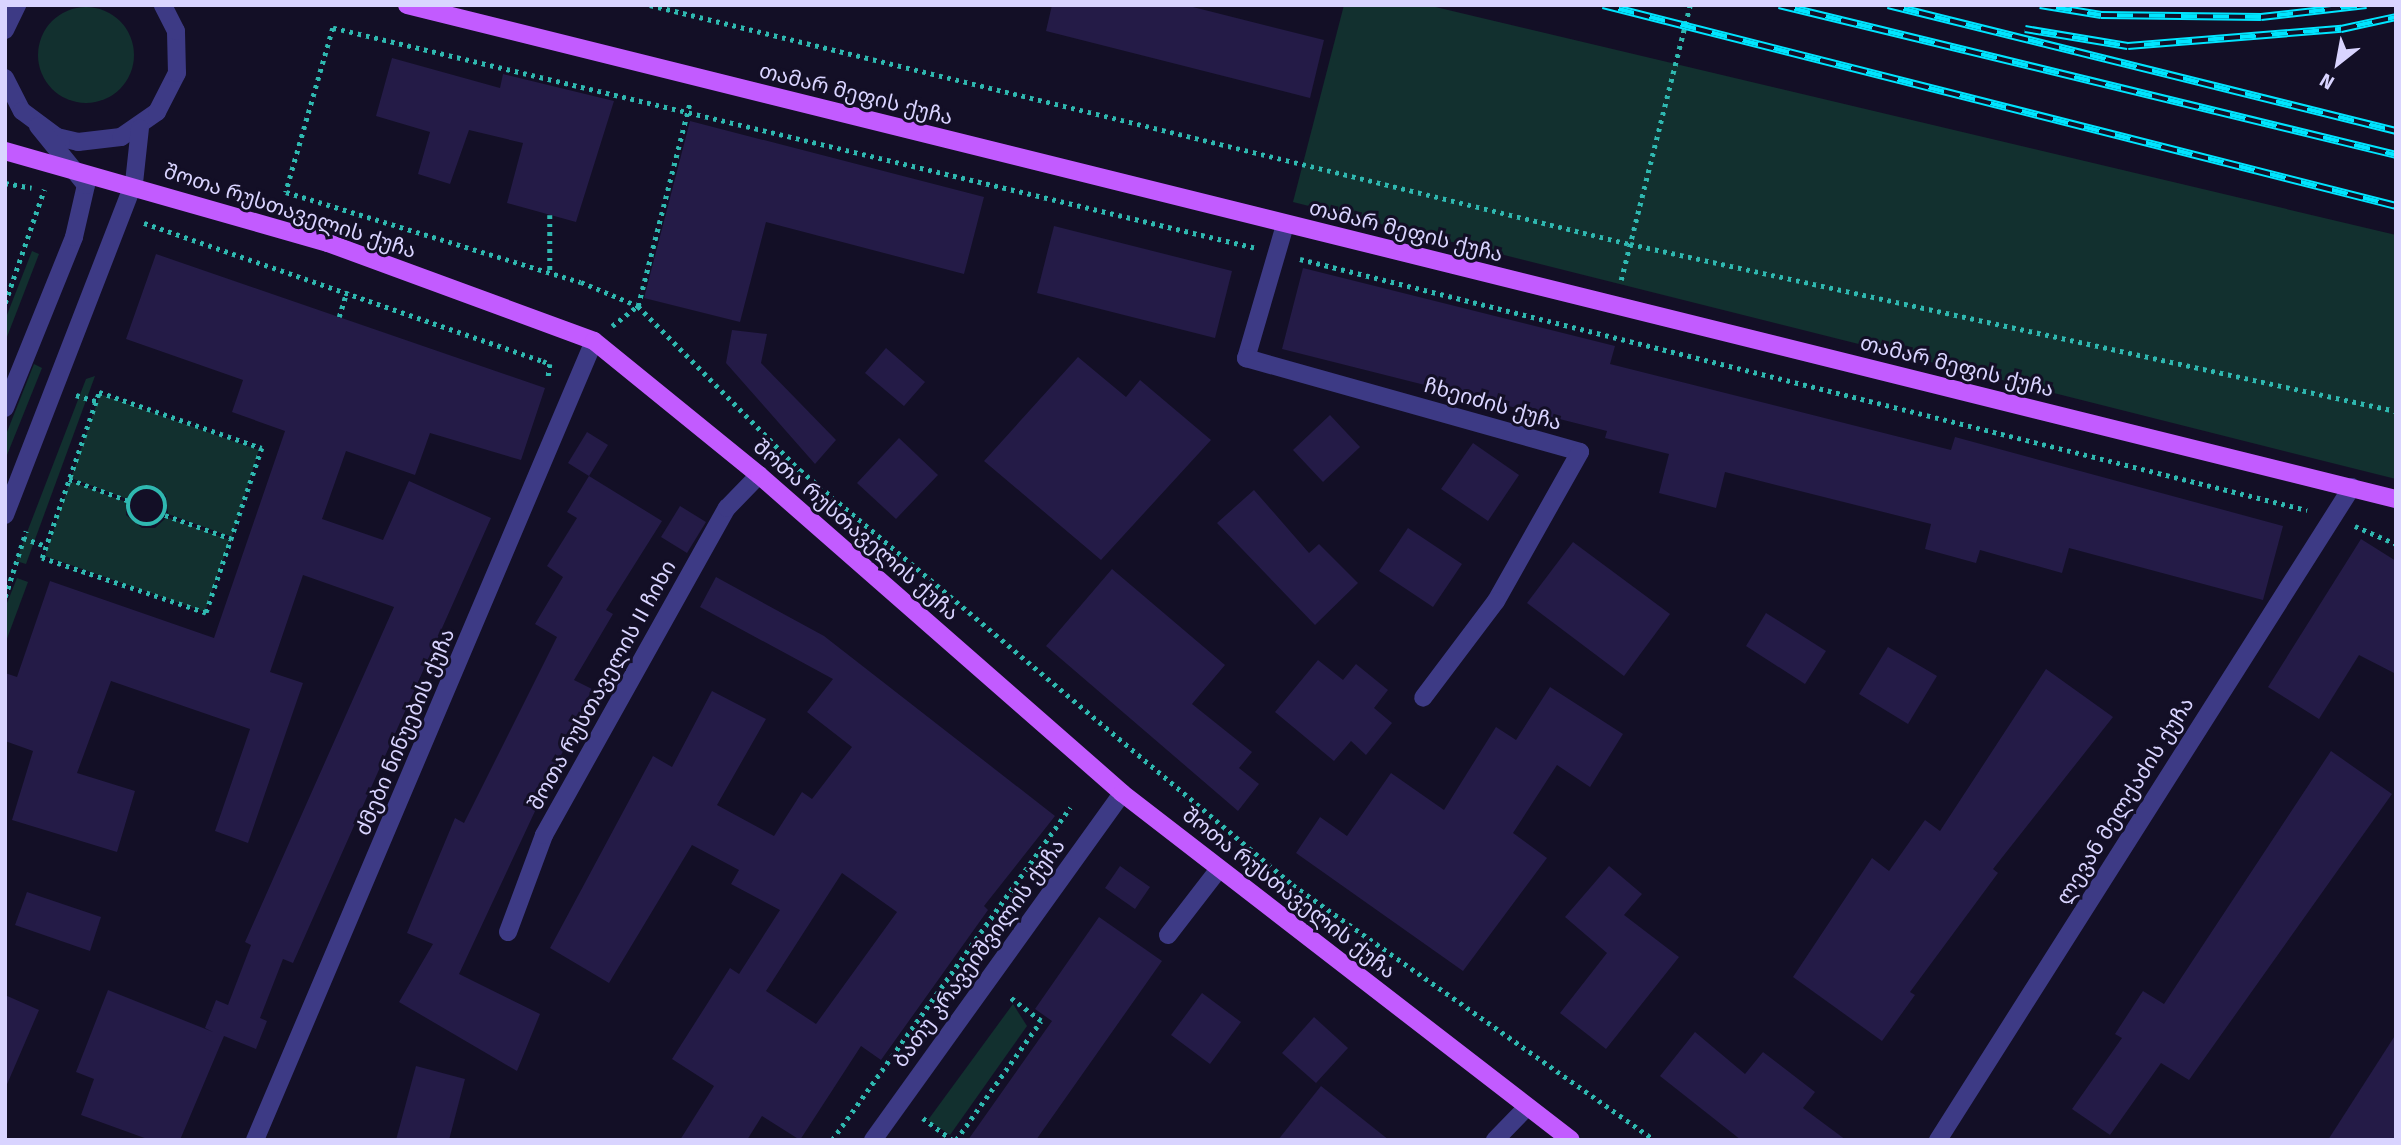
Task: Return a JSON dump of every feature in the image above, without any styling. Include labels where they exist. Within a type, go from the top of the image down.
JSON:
[{"type":"main road","name":"თამარ მეფის ქუჩა","points":[[407,5],[2396,499]]},
{"type":"main road","name":"შოთა რუსთაველის ქუჩა","points":[[5,151],[78,167],[328,243],[594,341],[759,475],[1122,793],[1526,1108],[1572,1140]]},
{"type":"street","points":[[5,30],[17,5]]},
{"type":"street","points":[[38,126],[78,142],[100,142],[140,128],[158,112],[177,73],[176,31],[163,5]]},
{"type":"street","points":[[5,78],[22,111],[78,167],[86,185],[74,237],[5,408]]},
{"type":"street","points":[[5,515],[134,184],[140,128]]},
{"type":"street","name":"ჩხეიძის ქუჩა","points":[[1285,225],[1246,358],[1580,452],[1496,601],[1423,698]]},
{"type":"street","name":"ძმები ნინუების ქუჩა","points":[[255,1140],[594,341]]},
{"type":"street","name":"შოთა რუსთაველის II ჩიხი","points":[[508,932],[544,835],[727,508],[759,475]]},
{"type":"street","name":"ლევან მელქაძის ქუჩა","points":[[1938,1140],[2352,487]]},
{"type":"street","name":"ბათუ კრავეიშვილის ქუჩა","points":[[873,1140],[1122,793]]},
{"type":"street","points":[[1168,935],[1219,869]]},
{"type":"street","points":[[1495,1140],[1526,1108]]},
{"type":"path","points":[[650,5],[1630,244],[2396,411]]},
{"type":"path","points":[[1615,305],[1690,5]]},
{"type":"path","points":[[1655,1140],[1293,885],[800,470],[638,306],[550,272],[286,192],[333,28],[687,115],[1278,254],[2322,513]]},
{"type":"path","points":[[594,341],[638,306],[696,77]]},
{"type":"path","points":[[5,183],[47,191],[5,303]]},
{"type":"path","points":[[550,215],[550,272]]},
{"type":"path","points":[[139,221],[543,361]]},
{"type":"path","points":[[339,317],[347,291]]},
{"type":"path","points":[[99,392],[262,448],[206,613],[42,558],[69,479],[99,392]]},
{"type":"path","points":[[74,394],[96,401]]},
{"type":"path","points":[[69,479],[129,501]]},
{"type":"path","points":[[129,501],[142,488],[154,488],[164,496],[165,515]]},
{"type":"path","points":[[129,501],[133,519],[144,525],[165,515],[232,539]]},
{"type":"path","points":[[2350,524],[2396,544]]},
{"type":"path","points":[[23,538],[46,546]]},
{"type":"path","points":[[832,1140],[1070,807]]},
{"type":"path","points":[[923,1118],[954,1140],[1041,1021],[1008,996]]},
{"type":"green space","points":[[1344,5],[1427,5],[2396,235],[2396,479],[1293,202]]},
{"type":"green space","points":[[86,7],[104,11],[120,21],[130,37],[134,55],[130,73],[120,89],[104,99],[86,103],[68,99],[52,89],[42,73],[38,55],[42,37],[52,21],[68,11]]},
{"type":"green space","points":[[32,251],[39,254],[5,342],[5,320]]},
{"type":"green space","points":[[34,364],[42,368],[5,460],[5,437]]},
{"type":"green space","points":[[95,376],[26,564],[16,561],[86,379]]},
{"type":"green space","points":[[100,394],[259,450],[232,537],[168,514],[166,496],[155,486],[141,486],[127,499],[71,478]]},
{"type":"green space","points":[[70,481],[126,502],[126,515],[142,528],[155,528],[167,517],[230,540],[205,612],[45,556]]},
{"type":"green space","points":[[17,578],[28,582],[5,644],[5,608]]},
{"type":"green space","points":[[1013,1004],[1027,1026],[950,1135],[928,1120]]},
{"type":"building","points":[[1052,5],[1185,5],[1324,40],[1310,98],[1046,31]]},
{"type":"building","points":[[392,58],[500,88],[503,74],[614,101],[576,222],[507,203],[523,143],[469,130],[450,184],[418,174],[430,132],[376,116]]},
{"type":"building","points":[[690,121],[984,197],[964,274],[766,222],[740,322],[644,298]]},
{"type":"building","points":[[1054,226],[1232,271],[1215,338],[1037,293]]},
{"type":"building","points":[[156,254],[545,388],[521,460],[430,433],[415,475],[346,451],[322,519],[383,540],[409,481],[491,518],[293,963],[283,959],[260,1018],[267,1021],[256,1049],[224,1036],[180,1140],[150,1140],[81,1115],[94,1079],[76,1072],[108,990],[213,1032],[205,1028],[216,1000],[228,1005],[251,945],[245,942],[394,607],[303,575],[270,672],[303,683],[248,843],[215,831],[250,729],[111,681],[77,773],[135,791],[117,852],[12,820],[33,751],[5,741],[5,673],[17,677],[50,581],[214,638],[285,431],[232,412],[243,380],[126,339]]},
{"type":"building","points":[[1303,268],[1615,346],[1610,364],[1951,450],[1955,437],[2283,526],[2263,600],[2069,548],[2062,573],[1980,550],[1976,563],[1925,549],[1931,524],[1725,472],[1716,508],[1659,493],[1669,454],[1605,438],[1607,431],[1282,349]]},
{"type":"building","points":[[732,330],[767,334],[761,363],[836,440],[815,464],[726,363]]},
{"type":"building","points":[[886,348],[925,382],[904,406],[865,373]]},
{"type":"building","points":[[1078,357],[1126,397],[1140,380],[1211,440],[1101,560],[984,461]]},
{"type":"building","points":[[1330,415],[1360,447],[1323,482],[1293,450]]},
{"type":"building","points":[[587,432],[608,445],[589,476],[568,463]]},
{"type":"building","points":[[899,438],[938,475],[896,519],[857,483]]},
{"type":"building","points":[[1473,443],[1519,475],[1488,521],[1441,489]]},
{"type":"building","points":[[589,476],[662,521],[606,610],[613,614],[574,680],[592,689],[459,974],[540,1014],[517,1071],[399,1002],[433,944],[407,933],[455,818],[464,823],[557,637],[535,624],[563,577],[547,566],[577,518],[567,512]]},
{"type":"building","points":[[1254,490],[1309,553],[1319,544],[1358,583],[1315,625],[1217,523]]},
{"type":"building","points":[[680,506],[706,522],[687,553],[661,537]]},
{"type":"building","points":[[1408,528],[1462,564],[1433,607],[1379,571]]},
{"type":"building","points":[[2361,539],[2396,561],[2396,674],[2359,655],[2319,719],[2268,687]]},
{"type":"building","points":[[1573,542],[1670,614],[1624,676],[1527,603]]},
{"type":"building","points":[[1112,569],[1225,665],[1192,704],[1252,752],[1239,768],[1259,784],[1238,811],[1046,646]]},
{"type":"building","points":[[716,577],[824,636],[1055,816],[984,906],[988,910],[881,1060],[861,1046],[800,1140],[762,1116],[747,1140],[680,1140],[714,1086],[672,1059],[730,968],[739,974],[780,910],[731,884],[739,870],[692,845],[609,983],[550,948],[653,756],[672,767],[712,691],[766,719],[717,805],[774,836],[802,792],[812,799],[852,747],[807,712],[833,679],[700,607]],"holes":[[[842,873],[897,912],[816,1024],[766,991]]]},
{"type":"building","points":[[1766,613],[1826,651],[1805,684],[1746,646]]},
{"type":"building","points":[[1888,647],[1937,676],[1908,724],[1859,694]]},
{"type":"building","points":[[1318,660],[1343,680],[1356,664],[1388,690],[1374,708],[1392,723],[1366,755],[1351,741],[1334,761],[1275,712]]},
{"type":"building","points":[[2046,669],[2113,717],[1993,869],[1998,873],[1910,992],[1915,995],[1882,1041],[1793,977],[1872,858],[1889,871],[1925,820],[1940,831]]},
{"type":"building","points":[[1550,687],[1623,734],[1590,787],[1557,765],[1513,833],[1547,858],[1463,971],[1296,853],[1320,817],[1347,836],[1391,773],[1444,810],[1496,727],[1516,740]]},
{"type":"building","points":[[2331,751],[2392,794],[2189,1080],[2161,1063],[2110,1135],[2072,1109],[2122,1038],[2115,1034],[2143,991],[2164,1004]]},
{"type":"building","points":[[1120,866],[1150,887],[1135,909],[1105,888]]},
{"type":"building","points":[[1609,866],[1642,894],[1624,915],[1679,957],[1606,1049],[1560,1013],[1607,953],[1565,917]]},
{"type":"building","points":[[27,892],[101,917],[90,951],[15,925]]},
{"type":"building","points":[[1099,917],[1162,961],[1036,1140],[968,1140],[1052,1021],[1035,1009]]},
{"type":"building","points":[[1202,993],[1241,1022],[1210,1064],[1171,1035]]},
{"type":"building","points":[[5,995],[39,1010],[5,1089]]},
{"type":"building","points":[[1314,1017],[1348,1048],[1316,1083],[1282,1053]]},
{"type":"building","points":[[1695,1032],[1745,1074],[1763,1052],[1815,1092],[1803,1108],[1846,1140],[1741,1140],[1660,1076]]},
{"type":"building","points":[[2396,1034],[2396,1140],[2328,1140]]},
{"type":"building","points":[[416,1066],[465,1079],[449,1140],[396,1140]]},
{"type":"building","points":[[1321,1086],[1389,1140],[1278,1140]]},
{"type":"railway","points":[[1603,5],[2396,206]]},
{"type":"railway","points":[[1779,5],[2396,155]]},
{"type":"railway","points":[[1888,5],[2396,131]]},
{"type":"railway","points":[[2040,5],[2101,15],[2261,17],[2366,5]]},
{"type":"railway","points":[[2025,29],[2128,46],[2341,29],[2396,17]]}]
